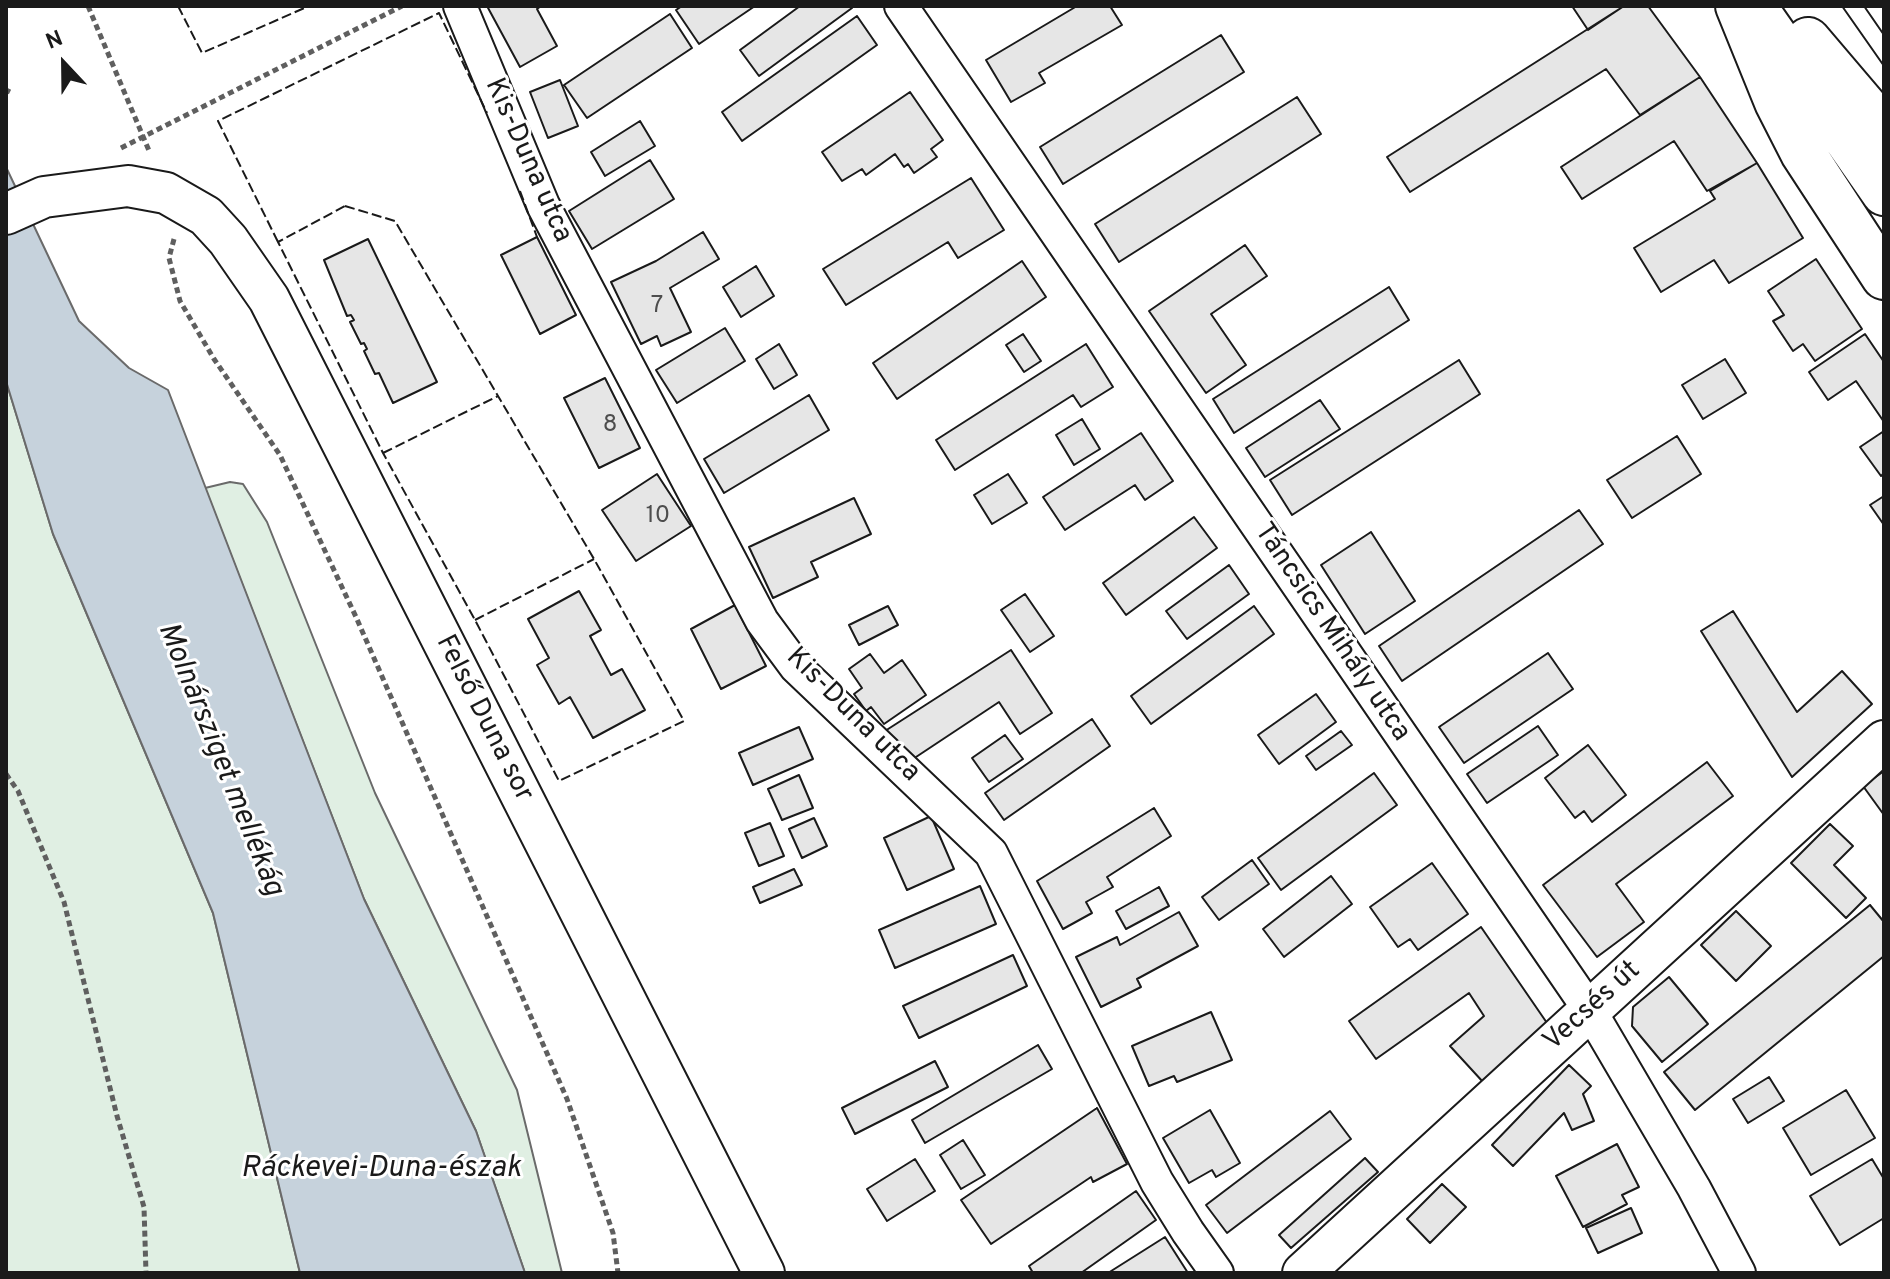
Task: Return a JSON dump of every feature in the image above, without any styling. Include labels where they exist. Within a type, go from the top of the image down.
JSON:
[{"type":"main road","points":[[1738,6],[1777,102],[1803,153],[1884,277]]},
{"type":"main road","points":[[1754,6],[1884,193]]},
{"type":"main road","points":[[1774,6],[1813,46],[1865,107],[1884,135]]},
{"type":"street","name":"Kis-Duna utca","points":[[460,6],[543,205],[762,621],[796,667],[991,853],[1157,1182],[1217,1273]]},
{"type":"street","name":"Táncsics Mihály utca","points":[[901,6],[1589,1009],[1694,1188],[1739,1273]]},
{"type":"street","name":"Felső Duna sor","points":[[6,214],[44,197],[128,186],[175,198],[206,216],[228,240],[269,299],[764,1273]]},
{"type":"street","name":"Vecsés út","points":[[1303,1273],[1884,741]]},
{"type":"path","points":[[88,6],[175,198],[169,258],[180,301],[214,359],[280,455],[356,617],[567,1099],[613,1233],[618,1273]]},
{"type":"path","points":[[189,112],[402,6]]},
{"type":"path","points":[[6,774],[18,791],[64,902],[117,1116],[144,1207],[146,1273]]},
{"type":"green space","points":[[6,381],[53,534],[213,913],[300,1273],[6,1273]]},
{"type":"green space","points":[[230,482],[243,484],[267,522],[375,793],[517,1090],[562,1273],[525,1273],[476,1131],[364,899],[205,488]]},
{"type":"water","name":"Ráckevei-Duna-észak","points":[[6,167],[79,321],[129,368],[168,390],[364,899],[476,1131],[525,1273],[300,1273],[213,913],[53,534],[6,381]]},
{"type":"building","points":[[487,6],[541,6],[537,9],[557,46],[520,67]]},
{"type":"building","points":[[682,6],[755,6],[699,44],[676,10]]},
{"type":"building","points":[[800,6],[852,8],[759,76],[740,50]]},
{"type":"building","points":[[1077,6],[1110,6],[1122,25],[1039,73],[1045,83],[1011,102],[986,60]]},
{"type":"building","points":[[1572,6],[1624,6],[1588,30]]},
{"type":"building","points":[[1624,6],[1648,6],[1700,77],[1640,115],[1606,69],[1410,192],[1387,157]]},
{"type":"building","points":[[670,14],[692,48],[587,118],[564,85]]},
{"type":"building","points":[[857,16],[877,45],[742,141],[722,112]]},
{"type":"building","points":[[1221,35],[1244,72],[1063,184],[1040,147]]},
{"type":"building","points":[[1700,77],[1757,163],[1707,191],[1674,141],[1582,199],[1561,167]]},
{"type":"building","points":[[560,80],[578,126],[548,138],[530,92]]},
{"type":"building","points":[[910,92],[943,140],[931,149],[937,157],[914,173],[908,164],[904,167],[895,154],[866,175],[862,169],[842,181],[822,152]]},
{"type":"building","points":[[1297,97],[1321,134],[1119,262],[1095,224]]},
{"type":"building","points":[[640,121],[655,146],[605,176],[591,152]]},
{"type":"building","points":[[650,160],[674,199],[592,249],[569,211]]},
{"type":"building","points":[[1757,163],[1803,238],[1729,283],[1714,260],[1661,292],[1634,248],[1715,199],[1710,191]]},
{"type":"building","points":[[971,178],[1004,230],[958,258],[948,242],[846,305],[823,269]]},
{"type":"building","points":[[703,232],[719,259],[670,288],[691,332],[661,346],[657,336],[641,344],[611,282],[656,261]]},
{"type":"building","points":[[537,237],[576,315],[540,334],[501,255]]},
{"type":"building","points":[[368,239],[437,382],[393,403],[379,373],[375,374],[364,351],[367,349],[364,343],[361,344],[350,322],[354,320],[351,315],[347,316],[324,260]]},
{"type":"building","points":[[1245,245],[1267,276],[1211,314],[1246,365],[1206,393],[1149,311]]},
{"type":"building","points":[[1816,259],[1862,329],[1815,361],[1803,344],[1793,351],[1773,321],[1784,315],[1768,291]]},
{"type":"building","points":[[1022,261],[1046,297],[897,399],[873,363]]},
{"type":"building","points":[[756,266],[774,296],[741,317],[723,287]]},
{"type":"building","points":[[1389,287],[1409,320],[1234,433],[1213,399]]},
{"type":"building","points":[[725,328],[745,361],[677,403],[656,370]]},
{"type":"building","points":[[1023,334],[1041,361],[1024,372],[1006,345]]},
{"type":"building","points":[[1865,334],[1884,362],[1884,422],[1856,381],[1828,400],[1809,372]]},
{"type":"building","points":[[779,344],[797,375],[774,389],[756,359]]},
{"type":"building","points":[[1086,344],[1113,387],[1081,407],[1073,395],[955,470],[936,440]]},
{"type":"building","points":[[1725,359],[1746,393],[1703,419],[1682,385]]},
{"type":"building","points":[[1459,360],[1480,394],[1292,515],[1270,480]]},
{"type":"building","points":[[605,378],[640,448],[599,468],[564,398]]},
{"type":"building","points":[[809,395],[829,430],[724,493],[704,459]]},
{"type":"building","points":[[1320,400],[1340,429],[1265,477],[1246,448]]},
{"type":"building","points":[[1082,419],[1100,449],[1074,465],[1056,435]]},
{"type":"building","points":[[1884,431],[1884,473],[1881,476],[1860,447]]},
{"type":"building","points":[[1141,433],[1173,481],[1145,500],[1135,485],[1065,530],[1043,497]]},
{"type":"building","points":[[1677,436],[1701,474],[1632,518],[1607,480]]},
{"type":"building","points":[[657,474],[691,526],[636,561],[602,510]]},
{"type":"building","points":[[1008,474],[1027,503],[992,524],[974,495]]},
{"type":"building","points":[[1884,496],[1884,525],[1870,505]]},
{"type":"building","points":[[854,498],[871,534],[811,562],[818,577],[773,598],[749,547]]},
{"type":"building","points":[[1579,510],[1603,544],[1402,681],[1379,646]]},
{"type":"building","points":[[1194,517],[1217,548],[1126,615],[1103,583]]},
{"type":"building","points":[[1371,532],[1415,601],[1365,634],[1321,565]]},
{"type":"building","points":[[1229,565],[1249,594],[1187,639],[1166,611]]},
{"type":"building","points":[[579,591],[601,630],[590,636],[611,675],[622,669],[645,710],[593,738],[570,697],[559,704],[537,665],[549,658],[528,619]]},
{"type":"building","points":[[1025,594],[1054,636],[1030,652],[1001,610]]},
{"type":"building","points":[[735,605],[766,666],[721,689],[691,629]]},
{"type":"building","points":[[888,606],[898,625],[859,645],[849,625]]},
{"type":"building","points":[[1254,606],[1274,634],[1151,724],[1131,696]]},
{"type":"building","points":[[1733,611],[1797,712],[1842,671],[1872,704],[1792,777],[1701,631]]},
{"type":"building","points":[[1011,650],[1052,713],[1020,734],[999,702],[913,759],[885,731]]},
{"type":"building","points":[[1548,653],[1573,689],[1464,763],[1439,727]]},
{"type":"building","points":[[870,654],[884,673],[902,660],[926,695],[884,724],[871,707],[866,711],[854,694],[862,688],[849,669]]},
{"type":"building","points":[[1316,694],[1336,722],[1279,764],[1258,735]]},
{"type":"building","points":[[1092,719],[1110,746],[1004,820],[985,793]]},
{"type":"building","points":[[1538,726],[1558,755],[1487,803],[1467,774]]},
{"type":"building","points":[[799,727],[813,759],[753,785],[739,753]]},
{"type":"building","points":[[1341,731],[1352,745],[1316,770],[1306,756]]},
{"type":"building","points":[[1005,735],[1023,759],[989,782],[972,758]]},
{"type":"building","points":[[1588,745],[1626,795],[1592,822],[1584,811],[1575,818],[1545,778]]},
{"type":"building","points":[[1707,762],[1733,796],[1616,884],[1644,922],[1597,957],[1543,885]]},
{"type":"building","points":[[1884,771],[1884,815],[1863,786]]},
{"type":"building","points":[[1374,773],[1397,805],[1281,890],[1258,858]]},
{"type":"building","points":[[799,775],[813,808],[782,820],[768,789]]},
{"type":"building","points":[[1154,808],[1171,836],[1107,877],[1113,887],[1086,902],[1092,913],[1063,929],[1037,881]]},
{"type":"building","points":[[931,816],[954,869],[907,890],[884,838]]},
{"type":"building","points":[[814,818],[827,846],[802,858],[789,829]]},
{"type":"building","points":[[770,823],[784,856],[759,866],[745,833]]},
{"type":"building","points":[[1830,824],[1853,846],[1834,865],[1866,898],[1846,918],[1791,863]]},
{"type":"building","points":[[1252,860],[1269,884],[1219,920],[1202,897]]},
{"type":"building","points":[[1432,863],[1468,914],[1418,950],[1410,939],[1398,947],[1370,907]]},
{"type":"building","points":[[794,869],[802,885],[760,903],[753,887]]},
{"type":"building","points":[[1331,876],[1352,904],[1284,957],[1263,929]]},
{"type":"building","points":[[980,886],[996,924],[895,968],[879,930]]},
{"type":"building","points":[[1159,887],[1169,906],[1126,929],[1116,911]]},
{"type":"building","points":[[1870,905],[1884,922],[1884,956],[1695,1110],[1664,1072]]},
{"type":"building","points":[[1736,911],[1771,946],[1736,981],[1701,945]]},
{"type":"building","points":[[1179,912],[1198,946],[1137,979],[1141,987],[1101,1007],[1076,957],[1117,937],[1120,945]]},
{"type":"building","points":[[1481,927],[1547,1023],[1483,1082],[1450,1046],[1484,1016],[1469,993],[1376,1059],[1349,1021]]},
{"type":"building","points":[[1013,955],[1027,986],[919,1038],[903,1006]]},
{"type":"building","points":[[1669,977],[1708,1024],[1662,1062],[1632,1026],[1633,1007]]},
{"type":"building","points":[[1211,1012],[1232,1060],[1177,1082],[1174,1076],[1149,1086],[1132,1046]]},
{"type":"building","points":[[1038,1045],[1052,1069],[925,1143],[912,1120]]},
{"type":"building","points":[[935,1061],[948,1087],[855,1134],[842,1108]]},
{"type":"building","points":[[1569,1065],[1591,1086],[1583,1094],[1594,1121],[1572,1130],[1564,1113],[1513,1166],[1492,1145]]},
{"type":"building","points":[[1769,1077],[1784,1101],[1748,1123],[1733,1099]]},
{"type":"building","points":[[1846,1090],[1875,1138],[1811,1175],[1783,1128]]},
{"type":"building","points":[[1097,1108],[1127,1164],[1093,1182],[1091,1177],[991,1244],[961,1200]]},
{"type":"building","points":[[1210,1110],[1240,1163],[1216,1177],[1212,1170],[1189,1183],[1163,1138]]},
{"type":"building","points":[[1330,1111],[1351,1139],[1227,1233],[1206,1205]]},
{"type":"building","points":[[963,1140],[985,1175],[961,1189],[940,1155]]},
{"type":"building","points":[[1617,1144],[1639,1187],[1622,1195],[1627,1204],[1583,1227],[1556,1176]]},
{"type":"building","points":[[1365,1158],[1378,1172],[1291,1248],[1279,1235]]},
{"type":"building","points":[[915,1159],[935,1191],[887,1221],[867,1189]]},
{"type":"building","points":[[1872,1159],[1884,1179],[1884,1218],[1840,1245],[1810,1196]]},
{"type":"building","points":[[1442,1184],[1466,1207],[1430,1243],[1407,1219]]},
{"type":"building","points":[[1136,1191],[1156,1220],[1081,1273],[1033,1273],[1029,1266]]},
{"type":"building","points":[[1631,1208],[1642,1233],[1598,1253],[1586,1228]]},
{"type":"building","points":[[1165,1237],[1188,1273],[1108,1273]]},
{"type":"tram line","points":[[1842,6],[1884,66]]},
{"type":"tram line","points":[[1864,6],[1884,35]]},
{"type":"fence","points":[[178,6],[202,53],[309,6]]},
{"type":"fence","points":[[278,242],[218,121],[439,13],[487,113]]},
{"type":"fence","points":[[520,191],[537,237]]},
{"type":"fence","points":[[345,206],[395,221],[594,559],[684,721],[559,781],[383,453],[278,242],[345,206]]},
{"type":"fence","points":[[383,453],[498,396]]},
{"type":"fence","points":[[475,620],[594,559]]},
{"type":"water label","name":"Molnársziget mellékág","points":[[219,760]]}]
